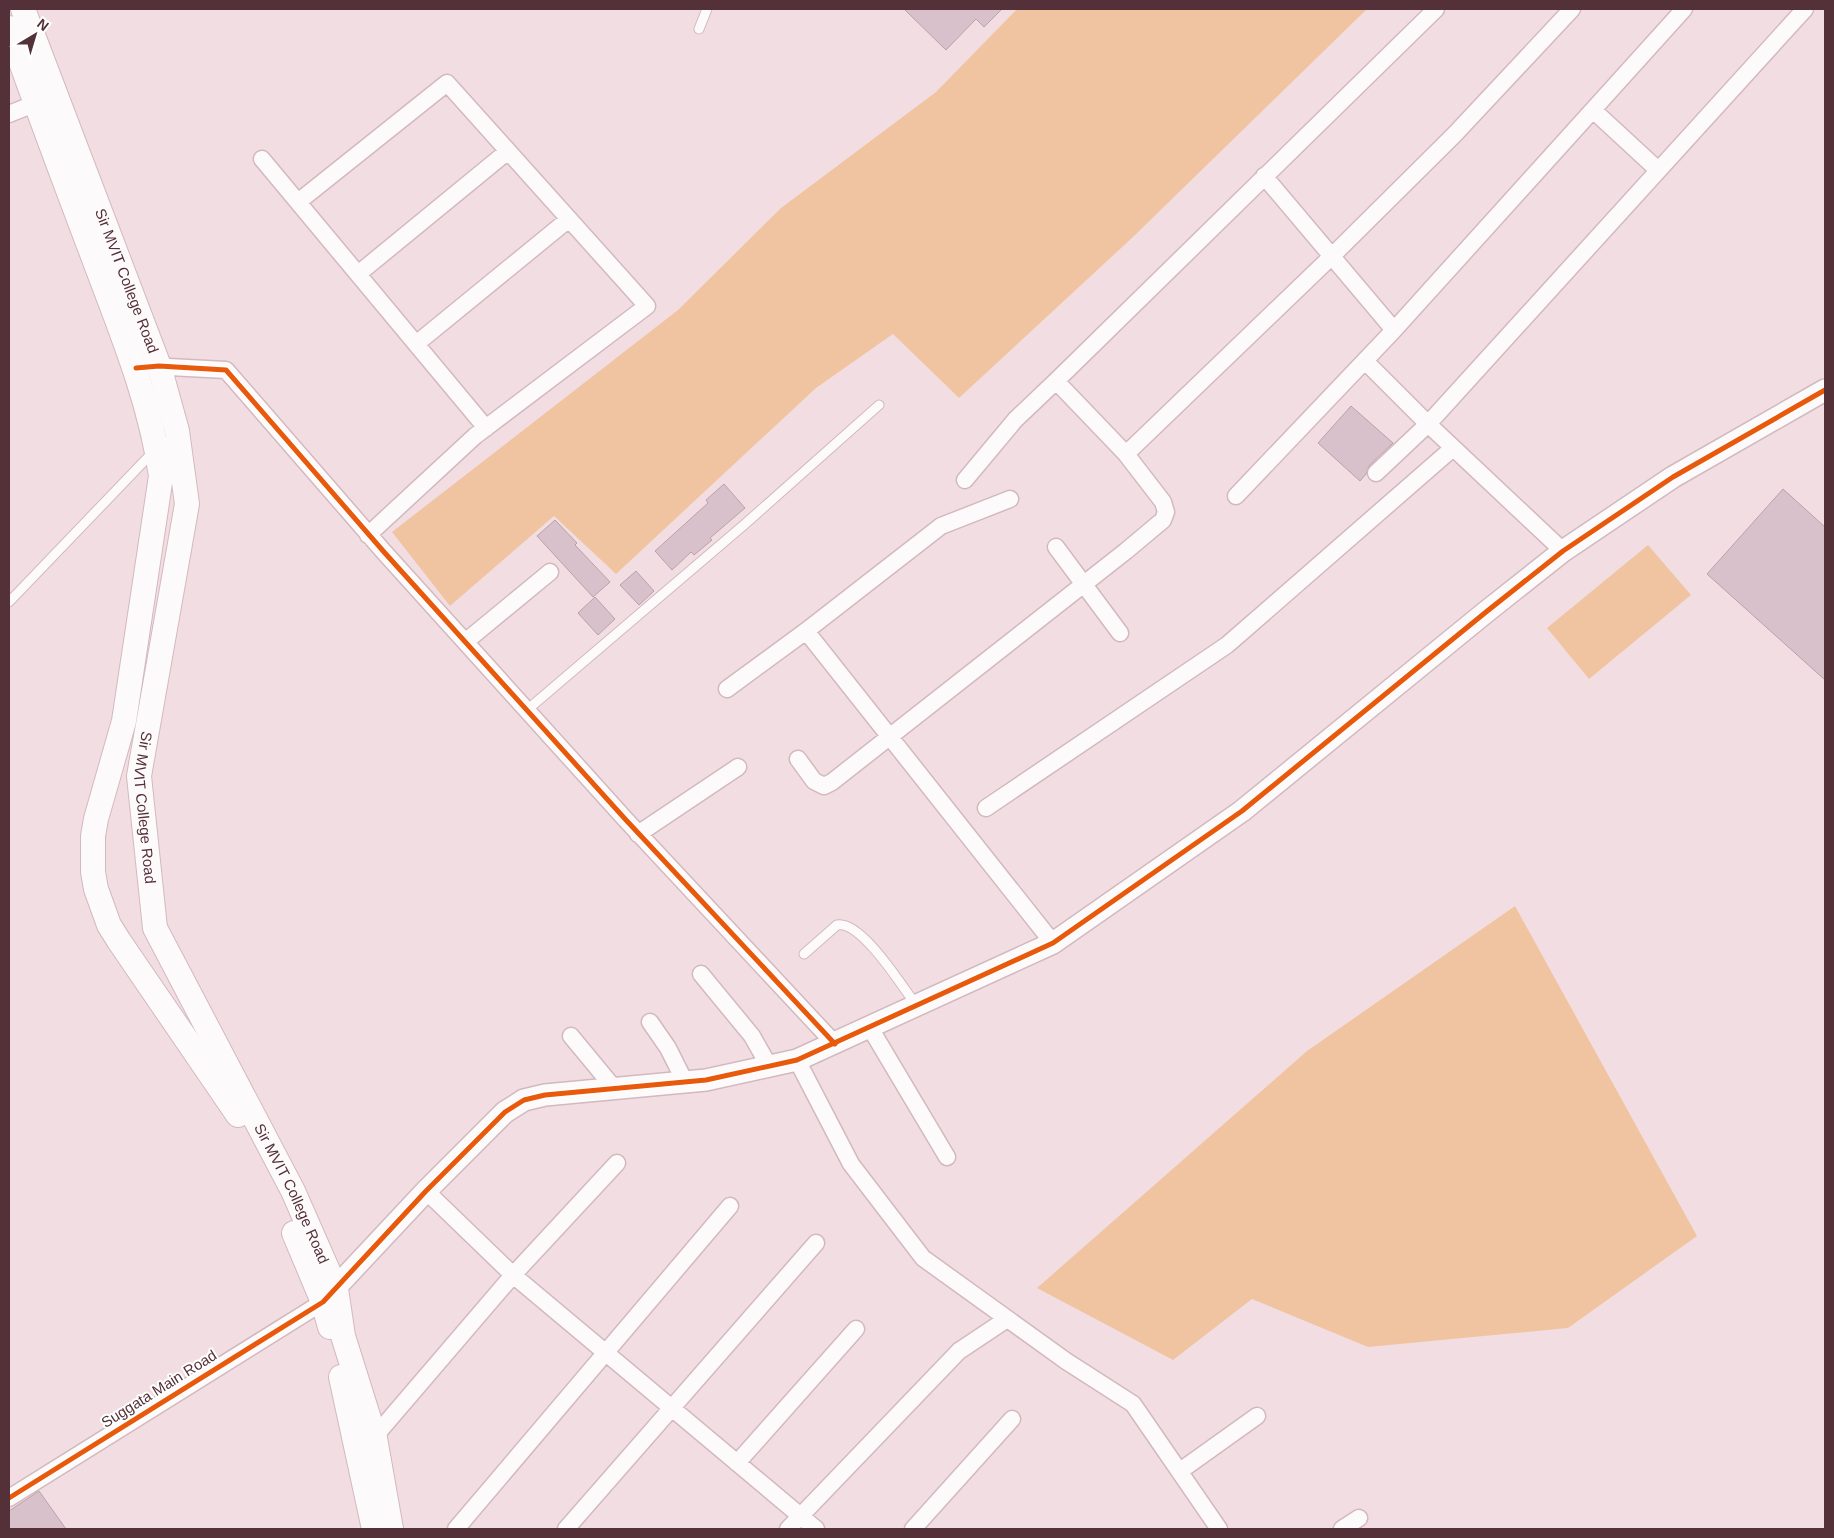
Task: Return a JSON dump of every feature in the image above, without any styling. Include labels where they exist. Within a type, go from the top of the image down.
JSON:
[{"type":"main road","name":"Sir MVIT College Road","points":[[23,9],[45,99],[136,368],[157,448],[161,476],[124,721],[96,819],[93,836],[93,872],[96,889],[109,925],[119,942],[254,1139],[329,1295],[332,1333],[374,1529]]},
{"type":"main road","name":"Sir MVIT College Road","points":[[9,28],[45,99],[159,366],[177,431],[187,504],[139,776],[155,928],[293,1192],[343,1336],[374,1436],[391,1529]]},
{"type":"street","points":[[966,480],[1015,420],[1436,9]]},
{"type":"street","points":[[1126,454],[1331,257],[1455,134],[1572,9]]},
{"type":"street","points":[[1236,496],[1394,330],[1684,9]]},
{"type":"street","points":[[1376,473],[1428,424],[1805,9]]},
{"type":"street","points":[[298,202],[446,83],[647,306],[486,428],[368,535]]},
{"type":"street","points":[[9,114],[45,99]]},
{"type":"street","points":[[1593,110],[1658,170]]},
{"type":"street","points":[[358,274],[508,151]]},
{"type":"street","points":[[262,158],[486,428]]},
{"type":"street","points":[[1264,176],[1394,330]]},
{"type":"street","points":[[416,344],[569,219]]},
{"type":"street","points":[[1365,361],[1453,448],[1563,551]]},
{"type":"street","points":[[136,368],[159,366],[226,370],[368,535],[464,642],[638,834],[835,1044]]},
{"type":"street","points":[[798,759],[814,781],[824,786],[832,782],[1163,520],[1166,512],[1163,502],[1126,454],[1056,381]]},
{"type":"street","points":[[329,1295],[426,1191],[505,1112],[524,1100],[545,1095],[706,1080],[797,1060],[1053,943],[1242,811],[1563,551],[1672,477],[1825,390]]},
{"type":"street","points":[[986,808],[1227,645],[1453,448]]},
{"type":"street","points":[[727,689],[806,631],[942,526],[1010,499]]},
{"type":"street","points":[[1056,547],[1120,633]]},
{"type":"street","points":[[464,642],[550,572]]},
{"type":"street","points":[[806,631],[1053,943]]},
{"type":"street","points":[[638,834],[738,767]]},
{"type":"street","points":[[700,974],[752,1036],[769,1066]]},
{"type":"street","points":[[650,1022],[668,1048],[685,1082]]},
{"type":"street","points":[[870,1026],[947,1157]]},
{"type":"street","points":[[571,1036],[614,1088]]},
{"type":"street","points":[[797,1060],[851,1164],[924,1258],[1066,1361],[1133,1404],[1219,1529]]},
{"type":"street","points":[[358,1455],[514,1275],[617,1163]]},
{"type":"street","points":[[426,1191],[514,1275],[816,1529]]},
{"type":"street","points":[[456,1529],[730,1206]]},
{"type":"street","points":[[566,1529],[816,1243]]},
{"type":"street","name":"Suggata Main Road","points":[[9,1498],[329,1295]]},
{"type":"street","points":[[788,1529],[960,1351],[1007,1319]]},
{"type":"street","points":[[737,1463],[856,1329]]},
{"type":"street","points":[[1180,1471],[1257,1416]]},
{"type":"street","points":[[913,1529],[1012,1419]]},
{"type":"street","points":[[1342,1529],[1358,1518]]},
{"type":"lane","points":[[699,29],[707,9]]},
{"type":"lane","points":[[527,710],[745,524],[879,405]]},
{"type":"lane","points":[[9,602],[157,448]]},
{"type":"lane","points":[[804,954],[837,925],[844,924],[851,927],[868,941],[916,1005]]},
{"type":"shaded area","points":[[1017,9],[1367,9],[1133,237],[959,398],[893,334],[816,388],[616,574],[554,516],[450,606],[392,532],[678,310],[781,208],[936,92]]},
{"type":"shaded area","points":[[1648,545],[1691,595],[1589,679],[1547,628]]},
{"type":"shaded area","points":[[1515,906],[1697,1236],[1568,1328],[1368,1347],[1252,1299],[1173,1360],[1037,1288],[1307,1051]]},
{"type":"building","points":[[904,9],[1002,9],[984,27],[976,19],[946,50]]},
{"type":"building","points":[[1351,406],[1393,443],[1369,466],[1366,474],[1360,481],[1318,443]]},
{"type":"building","points":[[724,484],[745,508],[710,538],[712,540],[694,555],[691,552],[672,570],[655,551],[708,503],[706,500]]},
{"type":"building","points":[[1783,489],[1825,527],[1825,680],[1707,574]]},
{"type":"building","points":[[555,520],[577,543],[575,545],[610,582],[593,597],[537,536]]},
{"type":"building","points":[[636,571],[654,591],[639,605],[620,585]]},
{"type":"building","points":[[595,597],[615,619],[598,635],[578,613]]},
{"type":"building","points":[[39,1491],[66,1529],[9,1529],[9,1511]]},
{"type":"cycle path","points":[[136,368],[159,366],[226,370],[384,552],[626,820],[835,1044]]},
{"type":"cycle path","points":[[9,1498],[323,1302],[426,1191],[505,1112],[524,1100],[545,1095],[706,1080],[797,1060],[1053,943],[1242,811],[1563,551],[1673,477],[1825,390]]}]
